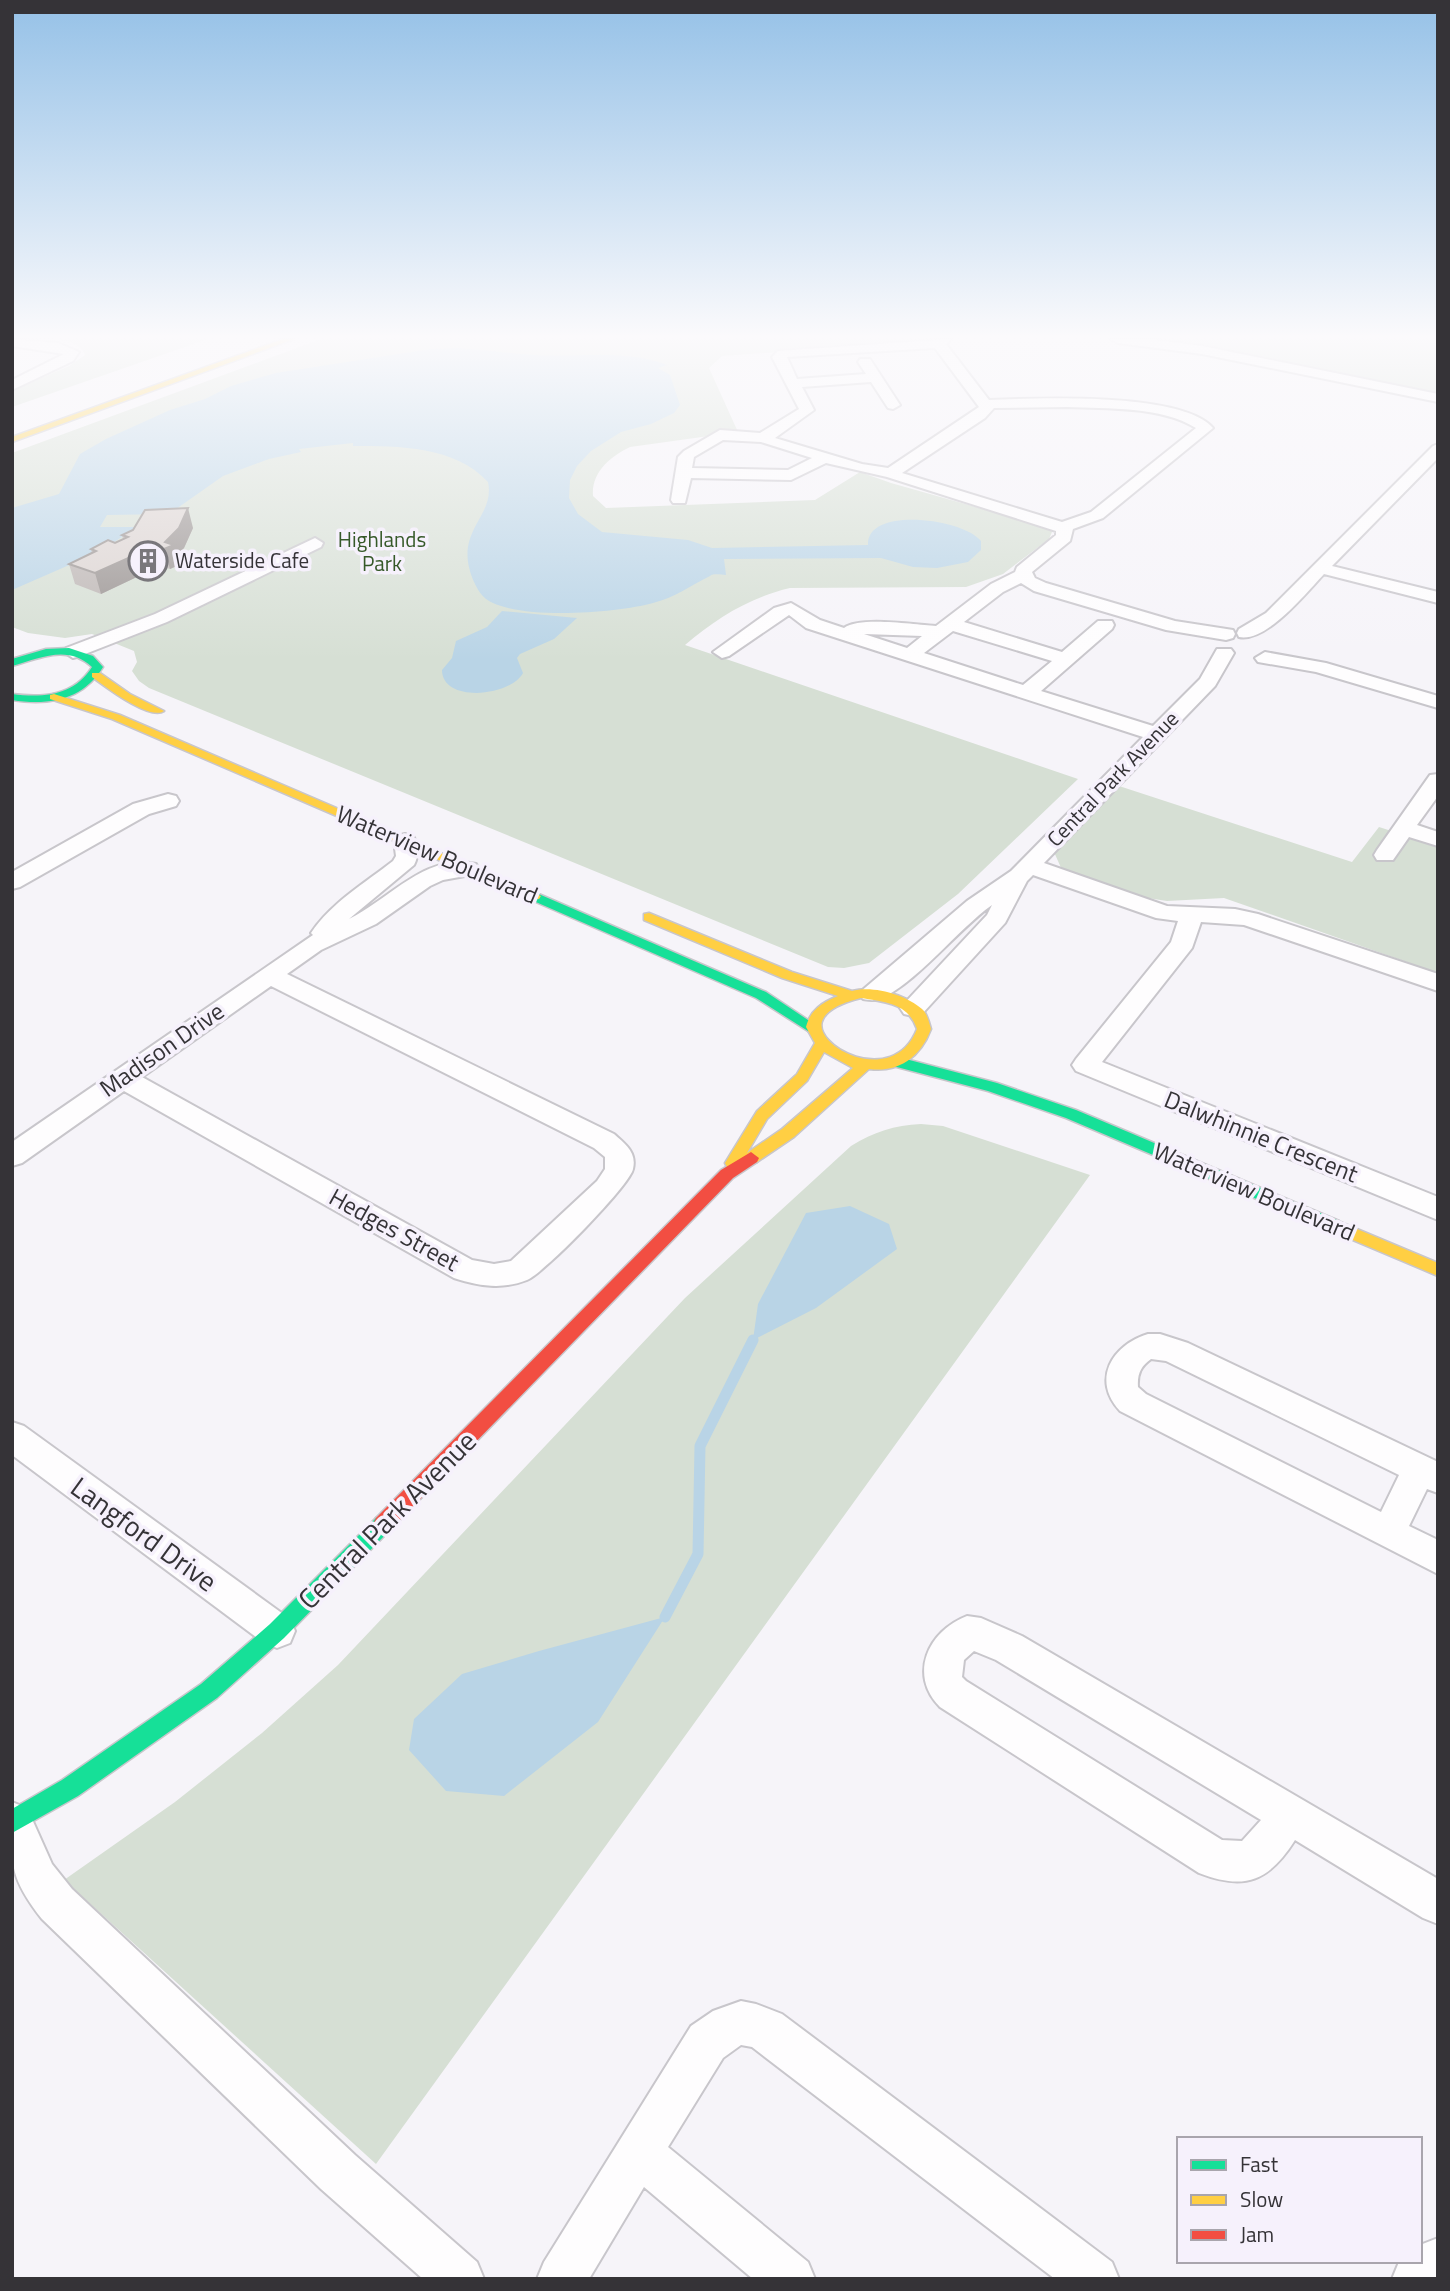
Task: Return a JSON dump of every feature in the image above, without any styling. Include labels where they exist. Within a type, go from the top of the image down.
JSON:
[{"type":"street","points":[[680,500],[686,457],[702,446]]},
{"type":"street","points":[[780,446],[893,473],[903,481],[1042,519],[1065,530],[1064,537],[1027,567],[1023,575],[997,588],[910,655]]},
{"type":"street","points":[[893,473],[899,466],[930,446]]},
{"type":"street","points":[[1062,527],[1097,515],[1186,446]]},
{"type":"street","points":[[1244,651],[1272,617],[1438,449]]},
{"type":"street","points":[[683,473],[791,475],[824,458]]},
{"type":"street","points":[[12,663],[38,654],[72,652],[161,618],[315,543]]},
{"type":"street","points":[[1321,568],[1438,598]]},
{"type":"street","points":[[1023,575],[1040,587],[1174,626],[1244,651],[1319,667],[1438,702]]},
{"type":"street","points":[[722,652],[780,612],[791,608],[805,620],[837,632],[1156,734]]},
{"type":"street","points":[[1244,651],[1245,633],[1272,617]]},
{"type":"street","points":[[14,699],[54,697],[80,688],[95,668],[161,618]]},
{"type":"street","points":[[1026,693],[1105,625]]},
{"type":"street","points":[[837,632],[879,628],[945,628],[1065,659]]},
{"type":"street","points":[[12,646],[38,654]]},
{"type":"street","name":"Central Park Avenue","points":[[872,993],[898,975],[975,906],[1024,871],[1208,682],[1244,651]]},
{"type":"street","points":[[72,652],[95,668],[126,696],[172,717]]},
{"type":"street","name":"Waterview Boulevard","points":[[54,697],[116,717],[727,979],[761,995],[813,1028]]},
{"type":"street","points":[[1385,855],[1438,780]]},
{"type":"street","points":[[12,883],[141,809],[168,801]]},
{"type":"street","points":[[1404,828],[1438,839]]},
{"type":"street","name":"Madison Drive","points":[[312,945],[343,911],[403,864],[407,856],[405,841]]},
{"type":"street","name":"Madison Drive","points":[[12,1156],[312,945],[368,919],[422,881],[437,874],[468,869]]},
{"type":"street","points":[[1024,871],[1146,908],[1191,916],[1213,914],[1250,919],[1438,983]]},
{"type":"street","name":"Central Park Avenue","points":[[913,1008],[997,918],[1024,871]]},
{"type":"street","points":[[634,910],[787,975],[848,995]]},
{"type":"street","name":"Dalwhinnie Crescent","points":[[1191,916],[1183,943],[1085,1066],[1438,1209]]},
{"type":"street","name":"Hedges Street","points":[[122,1078],[465,1270],[494,1276],[520,1270],[607,1188],[619,1170],[619,1154],[604,1141],[269,975]]},
{"type":"street","points":[[872,993],[895,998],[913,1008],[920,1015],[930,1035],[912,1054],[898,1062],[865,1065],[839,1059],[821,1045],[813,1028],[815,1017],[822,1007],[848,995],[872,993]]},
{"type":"street","name":"Central Park Avenue","points":[[727,1174],[762,1115],[802,1077],[821,1045]]},
{"type":"street","name":"Waterview Boulevard","points":[[898,1062],[992,1087],[1071,1114]]},
{"type":"street","name":"Central Park Avenue","points":[[13,1822],[70,1787],[187,1707],[277,1631],[727,1174],[788,1133],[865,1065]]},
{"type":"street","name":"Waterview Boulevard","points":[[977,1066],[1071,1114],[1438,1270]]},
{"type":"street","points":[[1388,1533],[1429,1473],[1177,1352],[1158,1346],[1143,1349],[1133,1356],[1122,1373],[1120,1383],[1129,1399],[1145,1409],[1388,1533],[1438,1558]]},
{"type":"street","name":"Langford Drive","points":[[12,1436],[277,1631]]},
{"type":"street","points":[[1287,1815],[1263,1852],[1250,1861],[1232,1864],[1214,1858],[953,1694],[942,1683],[947,1651],[967,1633],[982,1635],[1438,1903]]},
{"type":"street","points":[[13,1822],[37,1879],[57,1904],[338,2172],[460,2279]]},
{"type":"street","points":[[561,2279],[707,2042],[737,2022],[751,2023],[766,2030],[1095,2279]]},
{"type":"street","points":[[639,2153],[791,2279]]},
{"type":"street","points":[[1416,2279],[1438,2262]]},
{"type":"green space","name":"Highlands Park","points":[[31,446],[638,446],[616,455],[595,479],[593,496],[606,508],[815,500],[860,472],[1050,528],[1052,532],[1049,539],[1003,574],[966,587],[790,588],[760,597],[734,610],[685,645],[1078,779],[958,894],[869,963],[844,968],[828,967],[149,688],[139,681],[132,671],[137,662],[134,651],[92,634],[65,638],[28,633],[12,627],[12,453]]},
{"type":"green space","points":[[1116,785],[1352,862],[1379,827],[1438,846],[1438,973],[1224,898],[1167,901],[1141,897],[1062,870],[1054,852]]},
{"type":"green space","points":[[921,1124],[943,1126],[1090,1175],[376,2164],[64,1880],[175,1802],[262,1733],[338,1665],[685,1298],[851,1146],[884,1130]]},
{"type":"water","points":[[94,446],[327,446],[299,449],[301,452],[269,459],[223,476],[169,514],[107,515],[100,527],[137,527],[99,552],[12,590],[12,508],[59,494],[80,454]]},
{"type":"water","points":[[353,446],[599,446],[577,466],[570,480],[569,498],[578,514],[602,532],[688,540],[712,548],[868,545],[872,533],[882,525],[917,520],[955,526],[971,533],[981,541],[981,550],[968,562],[937,568],[913,567],[881,558],[724,559],[726,575],[712,575],[661,601],[637,607],[568,613],[520,610],[486,599],[470,571],[469,542],[487,503],[488,482],[459,461],[425,450]]},
{"type":"water","points":[[502,611],[577,618],[554,639],[520,654],[517,658],[523,673],[516,681],[505,687],[478,693],[453,688],[445,681],[442,670],[452,658],[456,641],[487,627]]},
{"type":"water","points":[[850,1206],[889,1224],[897,1249],[816,1308],[753,1340],[758,1304],[806,1213]]},
{"type":"water","points":[[665,1617],[598,1722],[504,1796],[446,1791],[409,1750],[414,1719],[462,1674]]},
{"type":"building","points":[[188,508],[179,528],[165,542],[174,545],[164,549],[155,546],[95,573],[69,564],[96,551],[91,549],[108,540],[115,543],[128,537],[122,535],[133,530],[145,510]]},
{"type":"waterway","points":[[665,1617],[698,1554],[700,1446],[753,1340]]},
{"type":"traffic: fast","points":[[12,663],[46,652],[69,651],[80,653],[98,667],[91,678],[73,692],[49,699],[12,697]]},
{"type":"traffic: fast","points":[[534,896],[761,995],[813,1028]]},
{"type":"traffic: fast","points":[[898,1062],[992,1087],[1071,1114],[1333,1225]]},
{"type":"traffic: fast","points":[[12,1822],[70,1788],[209,1691],[277,1631],[383,1524]]},
{"type":"traffic: slow","points":[[96,675],[126,696],[158,711]]},
{"type":"traffic: slow","points":[[54,697],[116,717],[534,896]]},
{"type":"traffic: slow","points":[[649,917],[787,975],[848,994]]},
{"type":"traffic: slow","points":[[860,993],[898,1000],[918,1013],[924,1029],[918,1046],[902,1059],[880,1066],[853,1063],[826,1047],[816,1036],[813,1027],[815,1019],[829,1005],[860,993]]},
{"type":"traffic: slow","points":[[733,1163],[762,1115],[802,1077],[821,1045]]},
{"type":"traffic: slow","points":[[751,1158],[788,1133],[865,1065]]},
{"type":"traffic: slow","points":[[1333,1225],[1438,1270]]},
{"type":"traffic: jam","points":[[383,1524],[727,1174],[751,1158]]},
{"type":"place","name":"Waterside Cafe","points":[[148,561]]}]
